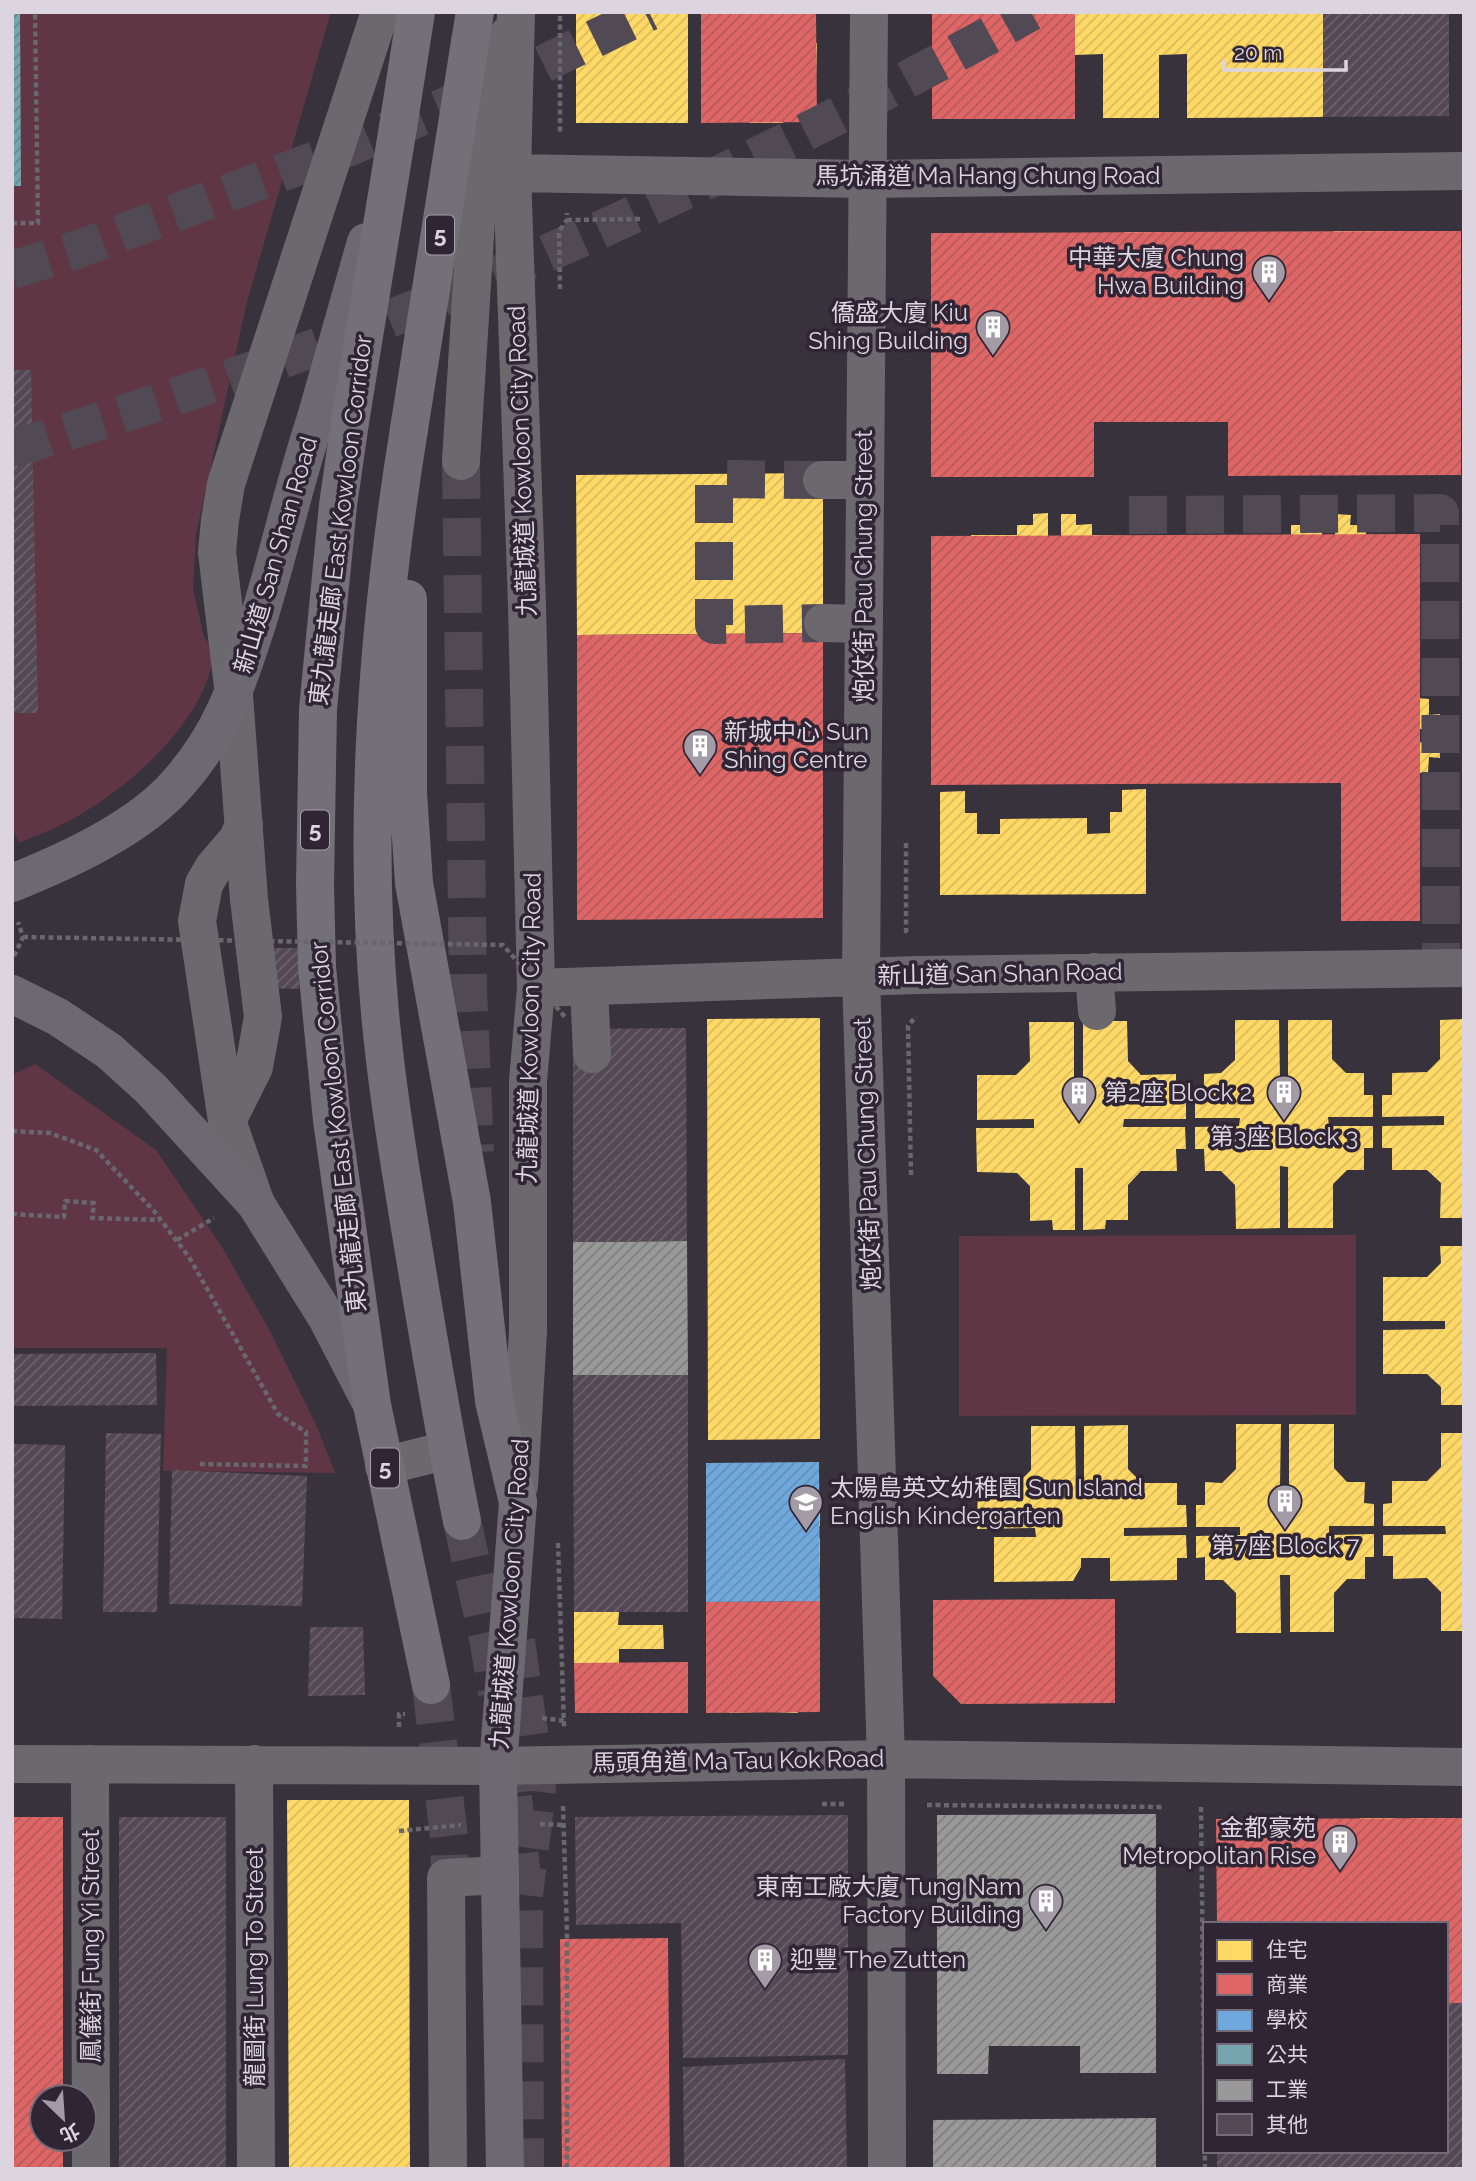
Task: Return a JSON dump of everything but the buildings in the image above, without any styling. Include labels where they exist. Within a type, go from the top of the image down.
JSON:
[{"type":"highway","name":"東九龍走廊 East Kowloon Corridor","points":[[416,12],[398,127],[333,420],[338,505],[318,709],[315,885],[322,1033],[345,1224],[372,1405],[431,1685]]},
{"type":"highway","name":"5","points":[[462,1521],[396,1145],[380,1012],[373,800],[389,567],[475,12]]},
{"type":"highway","points":[[409,429],[408,793],[414,883],[472,1202],[494,1401],[519,1502]]},
{"type":"main road","name":"新山道 San Shan Road","points":[[14,900],[146,811],[177,784],[210,742],[234,695],[268,589],[302,460],[333,420]]},
{"type":"main road","points":[[12,994],[58,1017],[109,1051],[151,1089],[256,1204],[327,1318],[372,1405]]},
{"type":"main road","name":"九龍城道 Kowloon City Road","points":[[505,2169],[498,1766],[519,1502]]},
{"type":"street","points":[[227,1121],[254,1067],[263,1017],[248,899],[234,695],[218,552],[220,520],[226,484],[380,12]]},
{"type":"street","name":"炮仗街 Pau Chung Street","points":[[869,12],[861,977],[886,1759],[887,2169]]},
{"type":"street","points":[[461,461],[484,91],[515,15]]},
{"type":"street","name":"九龍城道 Kowloon City Road","points":[[515,15],[512,173],[527,604],[536,988],[528,1080],[527,1331],[519,1502]]},
{"type":"street","name":"馬坑涌道 Ma Hang Chung Road","points":[[512,173],[867,178],[1464,172]]},
{"type":"street","points":[[822,480],[865,480]]},
{"type":"street","points":[[823,623],[863,624]]},
{"type":"street","points":[[244,824],[238,839],[214,867],[204,884],[197,921],[227,1121],[256,1204]]},
{"type":"street","name":"新山道 San Shan Road","points":[[536,988],[861,977],[1464,968]]},
{"type":"street","points":[[1094,972],[1097,1010]]},
{"type":"street","points":[[589,987],[592,1054]]},
{"type":"street","points":[[384,1466],[448,1451]]},
{"type":"street","name":"馬頭角道 Ma Tau Kok Road","points":[[12,1764],[498,1766],[886,1759],[1464,1767]]},
{"type":"street","name":"鳳儀街 Fung Yi Street","points":[[90,1765],[92,2169]]},
{"type":"street","name":"龍圖街 Lung To Street","points":[[254,1765],[256,2169]]},
{"type":"street","points":[[448,2169],[446,1878],[500,1875]]},
{"type":"path","points":[[12,223],[38,223],[35,12]]},
{"type":"path","points":[[559,132],[560,12]]},
{"type":"path","points":[[12,960],[23,937],[14,900]]},
{"type":"path","points":[[23,937],[503,945],[565,1017]]},
{"type":"path","points":[[12,1131],[50,1133],[96,1150],[154,1210],[189,1257],[278,1414],[306,1432],[306,1466],[198,1464]]},
{"type":"path","points":[[12,1214],[64,1217],[65,1201],[94,1203],[92,1218],[161,1220]]},
{"type":"path","points":[[177,1240],[215,1218]]},
{"type":"path","points":[[562,1801],[566,1933],[567,2169]]},
{"type":"path","points":[[810,1804],[1174,1807]]},
{"type":"path","points":[[1188,1807],[1201,1807],[1203,1988]]},
{"type":"shaded area","points":[[12,12],[331,12],[247,302],[196,534],[193,589],[204,637],[214,651],[209,676],[198,701],[183,724],[144,767],[122,786],[78,816],[19,843],[12,827]]},
{"type":"shaded area","points":[[35,1064],[156,1150],[222,1247],[270,1331],[317,1427],[335,1473],[163,1471],[167,1348],[12,1348],[12,1075]]},
{"type":"shaded area","points":[[1356,1235],[1356,1415],[959,1416],[959,1236]]},
{"type":"tunnel","points":[[12,270],[79,249],[350,147],[535,68],[649,12]]},
{"type":"tunnel","points":[[12,449],[277,362],[406,312],[589,235],[857,106],[1031,12]]},
{"type":"tunnel","points":[[461,461],[468,989],[475,1152]]},
{"type":"tunnel","points":[[822,480],[714,479],[714,625],[823,623]]},
{"type":"tunnel","points":[[1129,515],[1440,513],[1441,969]]},
{"type":"tunnel","points":[[462,1521],[489,1643],[497,1693]]},
{"type":"tunnel","points":[[516,1641],[537,1790],[524,1895]]},
{"type":"tunnel","points":[[431,1685],[449,1837],[451,1911]]},
{"type":"tunnel","points":[[513,1797],[524,1895],[525,2169]]},
{"type":"place","name":"中華大廈 Chung Hwa Building","points":[[1269,302]]},
{"type":"place","name":"僑盛大廈 Kiu Shing Building","points":[[993,357]]},
{"type":"place","name":"新城中心 Sun Shing Centre","points":[[700,776]]},
{"type":"place","name":"第3座 Block 3","points":[[1284,1122]]},
{"type":"place","name":"第2座 Block 2","points":[[1079,1123]]},
{"type":"place","name":"第7座 Block 7","points":[[1285,1531]]},
{"type":"place","name":"太陽島英文幼稚園 Sun Island English Kindergarten","points":[[806,1532]]},
{"type":"place","name":"金都豪苑 Metropolitan Rise","points":[[1340,1872]]},
{"type":"place","name":"東南工廠大廈 Tung Nam Factory Building","points":[[1046,1931]]},
{"type":"place","name":"迎豐 The Zutten","points":[[765,1990]]}]
